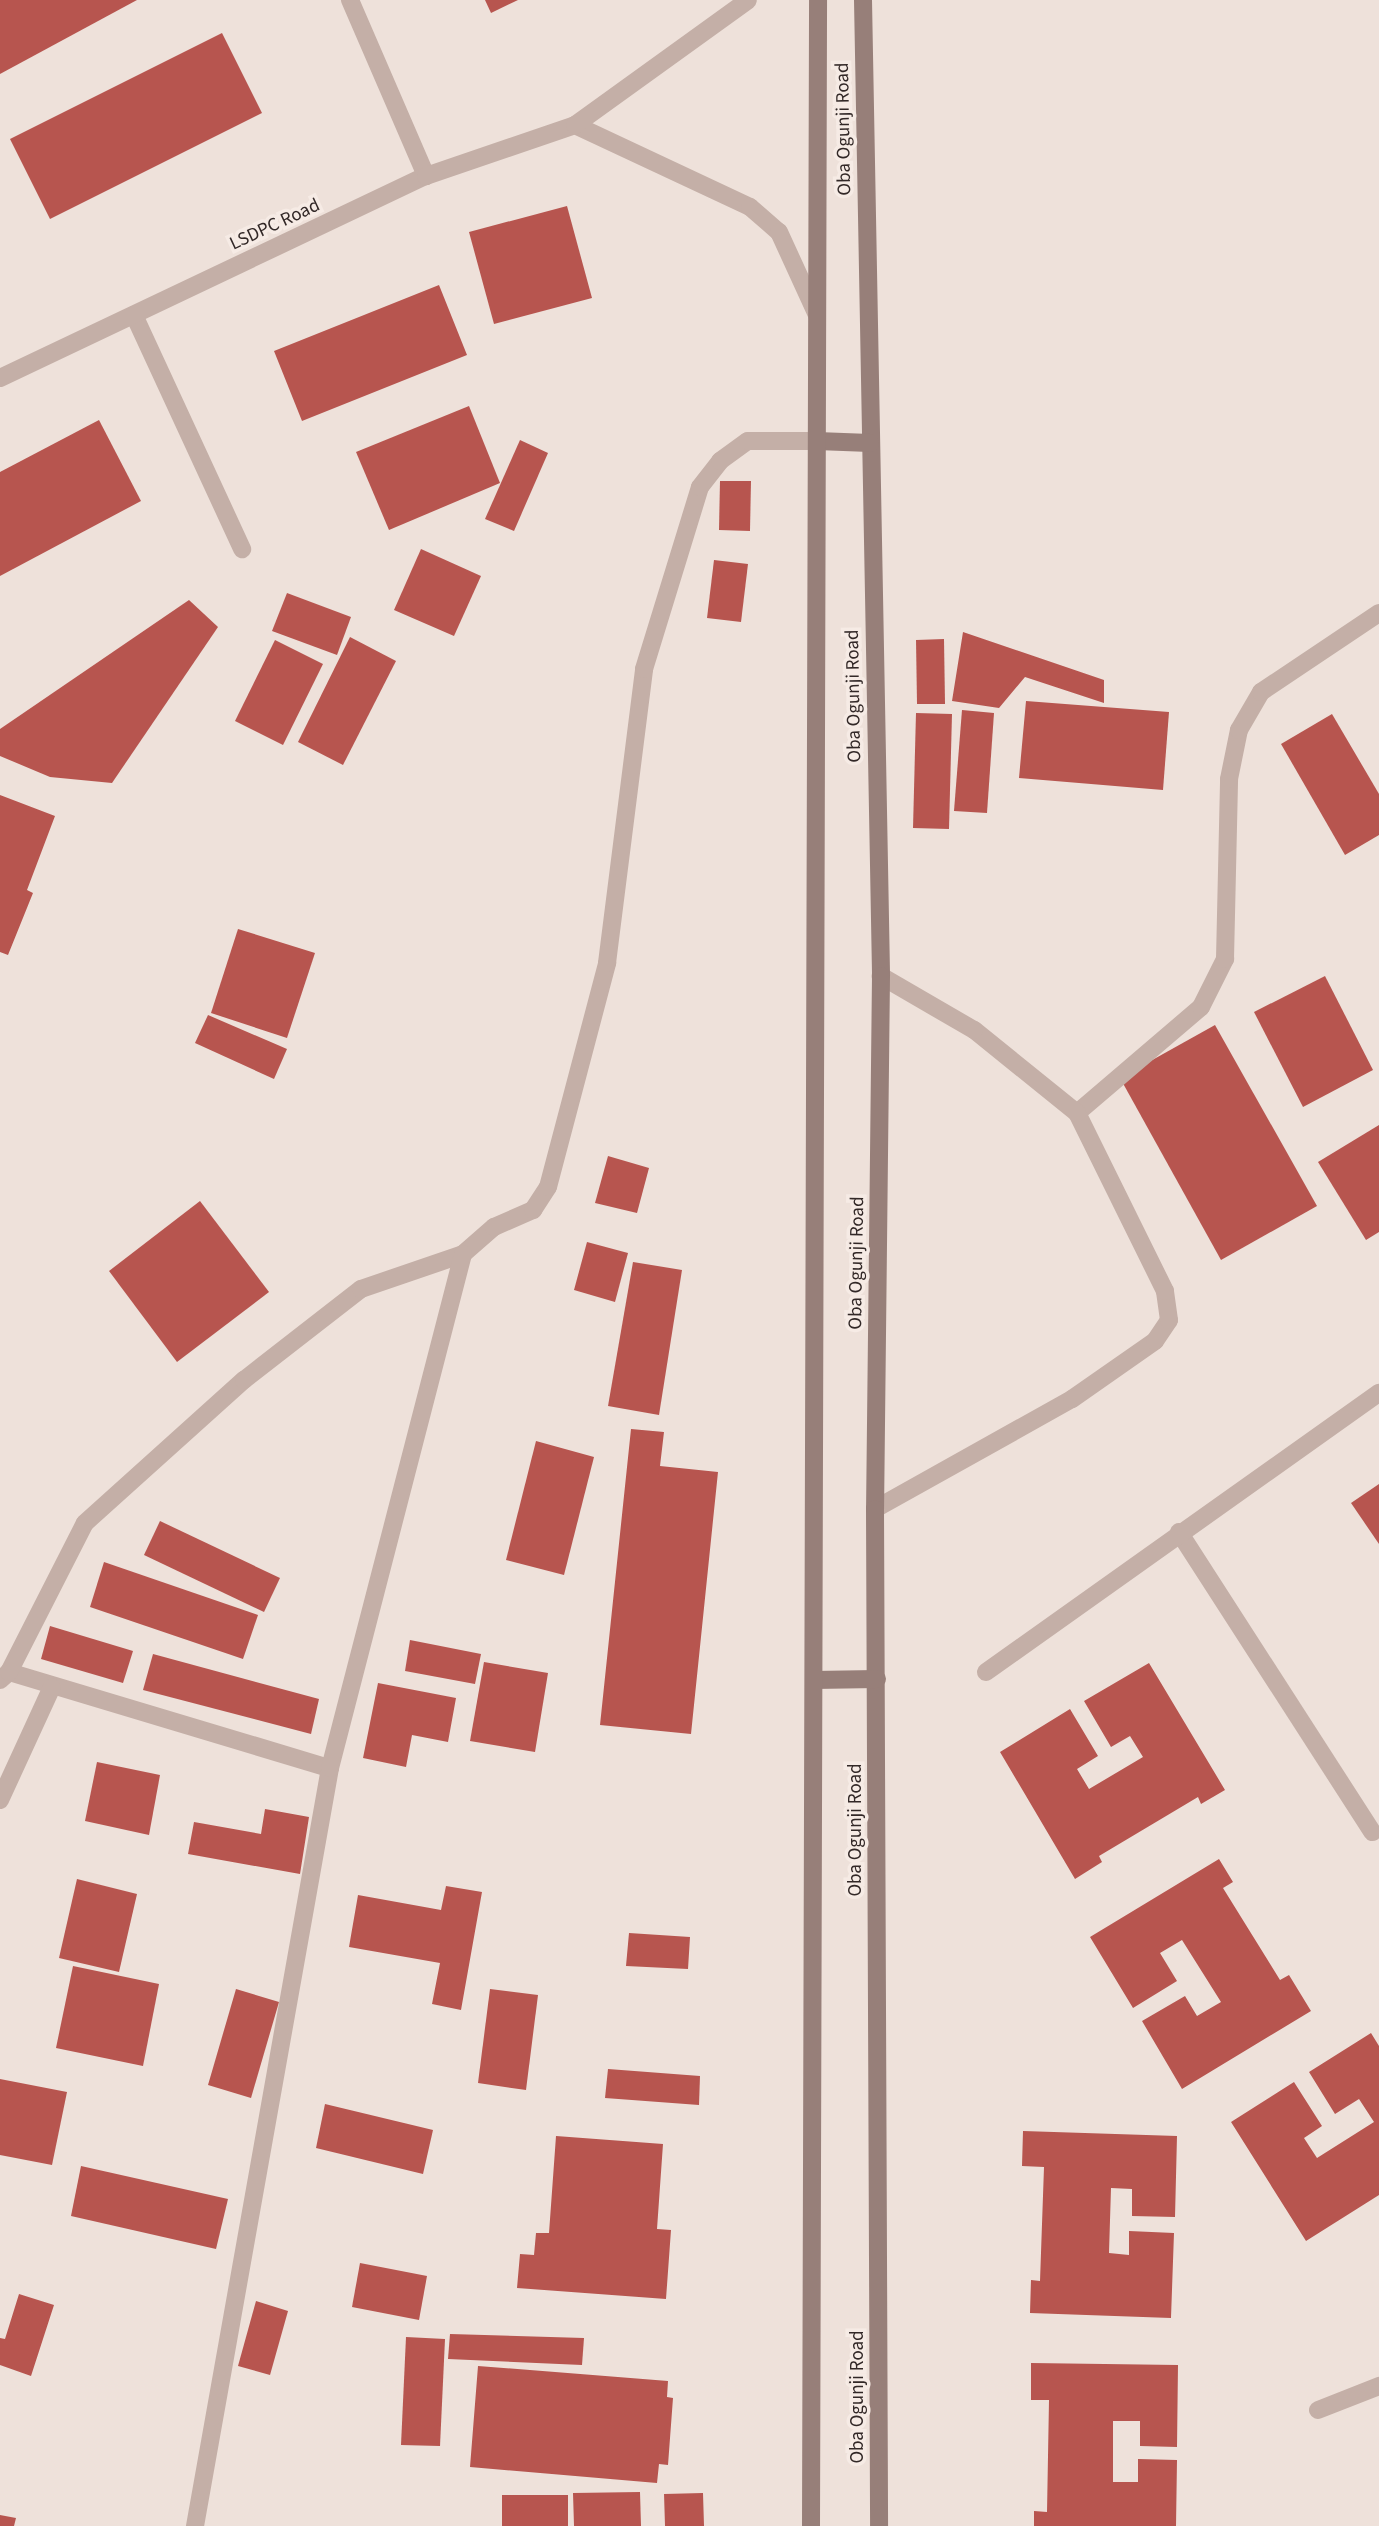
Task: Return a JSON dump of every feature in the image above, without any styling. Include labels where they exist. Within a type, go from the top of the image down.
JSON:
[{"type":"main road","name":"Oba Ogunji Road","points":[[811,2526],[818,0]]},
{"type":"main road","name":"Oba Ogunji Road","points":[[863,0],[881,976],[875,1509],[879,2526]]},
{"type":"main road","points":[[863,28],[872,0]]},
{"type":"main road","points":[[817,441],[870,443]]},
{"type":"main road","points":[[814,1680],[877,1679]]},
{"type":"street","points":[[350,0],[426,176]]},
{"type":"street","name":"LSDPC Road","points":[[0,378],[426,176],[575,125],[748,0]]},
{"type":"street","points":[[575,125],[750,206],[779,232],[817,315]]},
{"type":"street","points":[[134,315],[242,549]]},
{"type":"street","points":[[330,1768],[52,1687],[4,1676],[85,1523],[244,1380],[361,1289],[463,1254],[494,1227],[533,1210],[548,1187],[607,963],[645,669],[700,487],[720,461],[748,441],[817,441]]},
{"type":"street","points":[[1077,1113],[1201,1007],[1225,958],[1229,779],[1240,730],[1261,692],[1379,612]]},
{"type":"street","points":[[875,1509],[1072,1399],[1155,1341],[1169,1320],[1165,1291],[1077,1113],[974,1030],[881,976]]},
{"type":"street","points":[[195,2526],[330,1768],[463,1254]]},
{"type":"street","points":[[986,1672],[1379,1392]]},
{"type":"street","points":[[1179,1532],[1371,1832]]},
{"type":"street","points":[[0,1800],[52,1687]]},
{"type":"street","points":[[1318,2410],[1379,2386]]},
{"type":"building","points":[[0,0],[137,0],[0,74]]},
{"type":"building","points":[[485,0],[518,0],[491,13]]},
{"type":"building","points":[[222,33],[262,113],[50,219],[10,139]]},
{"type":"building","points":[[567,206],[592,298],[494,324],[469,232]]},
{"type":"building","points":[[439,285],[467,355],[302,421],[274,351]]},
{"type":"building","points":[[469,406],[500,483],[389,530],[356,452]]},
{"type":"building","points":[[99,420],[141,501],[0,576],[0,472]]},
{"type":"building","points":[[520,440],[548,453],[514,531],[485,519]]},
{"type":"building","points":[[720,481],[751,481],[750,531],[719,530]]},
{"type":"building","points":[[421,549],[481,576],[454,636],[394,610]]},
{"type":"building","points":[[714,560],[748,564],[741,622],[707,618]]},
{"type":"building","points":[[287,593],[351,617],[337,655],[272,631]]},
{"type":"building","points":[[189,600],[218,627],[112,783],[50,777],[0,756],[0,729]]},
{"type":"building","points":[[963,632],[1104,680],[1104,703],[1025,677],[999,708],[952,701]]},
{"type":"building","points":[[350,637],[396,661],[343,765],[298,742]]},
{"type":"building","points":[[944,639],[945,704],[917,704],[916,640]]},
{"type":"building","points":[[275,640],[323,664],[283,745],[235,721]]},
{"type":"building","points":[[1026,701],[1169,712],[1163,790],[1019,778]]},
{"type":"building","points":[[962,710],[994,713],[987,813],[954,811]]},
{"type":"building","points":[[916,713],[952,714],[949,829],[913,828]]},
{"type":"building","points":[[1332,714],[1379,794],[1379,835],[1345,855],[1281,744]]},
{"type":"building","points":[[0,795],[55,816],[27,890],[33,893],[8,955],[0,952]]},
{"type":"building","points":[[238,929],[315,953],[287,1038],[211,1013]]},
{"type":"building","points":[[1325,976],[1373,1070],[1303,1107],[1254,1012]]},
{"type":"building","points":[[208,1015],[287,1049],[274,1079],[195,1043]]},
{"type":"building","points":[[1215,1025],[1317,1206],[1221,1260],[1120,1078]]},
{"type":"building","points":[[1379,1125],[1379,1232],[1366,1240],[1318,1162]]},
{"type":"building","points":[[608,1156],[649,1168],[637,1213],[595,1203]]},
{"type":"building","points":[[200,1201],[269,1292],[177,1362],[109,1271]]},
{"type":"building","points":[[587,1242],[628,1253],[615,1302],[574,1290]]},
{"type":"building","points":[[633,1262],[682,1270],[659,1415],[608,1406]]},
{"type":"building","points":[[631,1429],[664,1432],[660,1466],[718,1472],[691,1734],[600,1725]]},
{"type":"building","points":[[536,1441],[594,1457],[564,1575],[506,1560]]},
{"type":"building","points":[[1379,1484],[1379,1544],[1351,1503]]},
{"type":"building","points":[[160,1521],[280,1578],[264,1612],[144,1555]]},
{"type":"building","points":[[104,1562],[258,1615],[243,1659],[90,1607]]},
{"type":"building","points":[[50,1626],[133,1651],[123,1683],[41,1659]]},
{"type":"building","points":[[410,1640],[481,1654],[475,1684],[405,1671]]},
{"type":"building","points":[[153,1654],[319,1699],[311,1734],[143,1690]]},
{"type":"building","points":[[484,1662],[548,1673],[535,1752],[470,1741]]},
{"type":"building","points":[[1149,1663],[1225,1790],[1201,1804],[1198,1797],[1099,1856],[1102,1862],[1075,1879],[1000,1752],[1070,1709],[1098,1756],[1077,1769],[1089,1789],[1143,1757],[1130,1736],[1111,1747],[1084,1701]]},
{"type":"building","points":[[378,1683],[456,1698],[448,1742],[412,1735],[406,1767],[363,1758]]},
{"type":"building","points":[[97,1762],[160,1775],[149,1835],[85,1821]]},
{"type":"building","points":[[265,1809],[309,1817],[300,1874],[188,1854],[194,1822],[261,1834]]},
{"type":"building","points":[[1219,1859],[1233,1882],[1223,1888],[1280,1980],[1289,1975],[1311,2011],[1182,2089],[1142,2021],[1185,1996],[1197,2016],[1221,2002],[1182,1940],[1160,1953],[1177,1981],[1133,2008],[1090,1937]]},
{"type":"building","points":[[77,1879],[137,1894],[119,1972],[59,1958]]},
{"type":"building","points":[[446,1886],[482,1892],[461,2010],[432,2004],[440,1963],[349,1947],[358,1895],[441,1910]]},
{"type":"building","points":[[629,1933],[690,1937],[688,1969],[626,1966]]},
{"type":"building","points":[[73,1966],[159,1984],[143,2066],[56,2048]]},
{"type":"building","points":[[236,1989],[279,2002],[251,2098],[208,2085]]},
{"type":"building","points":[[490,1989],[538,1995],[526,2090],[478,2083]]},
{"type":"building","points":[[1371,2033],[1379,2046],[1379,2195],[1306,2241],[1231,2122],[1294,2082],[1322,2126],[1304,2138],[1317,2158],[1374,2122],[1359,2099],[1335,2114],[1309,2072]]},
{"type":"building","points":[[608,2069],[700,2076],[699,2105],[605,2098]]},
{"type":"building","points":[[0,2079],[67,2092],[52,2165],[0,2155]]},
{"type":"building","points":[[325,2104],[433,2130],[423,2174],[316,2148]]},
{"type":"building","points":[[1023,2131],[1177,2136],[1175,2217],[1132,2216],[1132,2189],[1111,2188],[1109,2253],[1129,2255],[1129,2231],[1174,2233],[1171,2318],[1030,2313],[1031,2280],[1040,2281],[1044,2167],[1022,2166]]},
{"type":"building","points":[[556,2136],[663,2144],[657,2229],[671,2230],[666,2299],[517,2288],[520,2254],[534,2255],[536,2233],[549,2233]]},
{"type":"building","points":[[81,2166],[228,2199],[216,2249],[71,2216]]},
{"type":"building","points":[[360,2263],[427,2276],[419,2320],[352,2307]]},
{"type":"building","points":[[19,2294],[54,2305],[31,2376],[0,2365],[0,2338],[5,2339]]},
{"type":"building","points":[[256,2301],[288,2311],[270,2375],[238,2366]]},
{"type":"building","points":[[450,2334],[584,2338],[582,2365],[448,2359]]},
{"type":"building","points":[[406,2337],[445,2339],[440,2446],[401,2445]]},
{"type":"building","points":[[1031,2363],[1178,2365],[1177,2447],[1140,2446],[1140,2421],[1113,2421],[1113,2482],[1138,2482],[1138,2459],[1177,2460],[1176,2526],[1034,2526],[1034,2511],[1047,2512],[1049,2400],[1031,2400]]},
{"type":"building","points":[[478,2366],[668,2381],[667,2397],[673,2398],[668,2465],[659,2464],[657,2483],[470,2467]]},
{"type":"building","points":[[640,2492],[641,2526],[574,2526],[573,2493]]},
{"type":"building","points":[[703,2493],[704,2526],[665,2526],[664,2494]]},
{"type":"building","points":[[502,2495],[568,2495],[568,2526],[502,2526]]},
{"type":"building","points":[[0,2515],[16,2518],[14,2526],[0,2526]]}]
